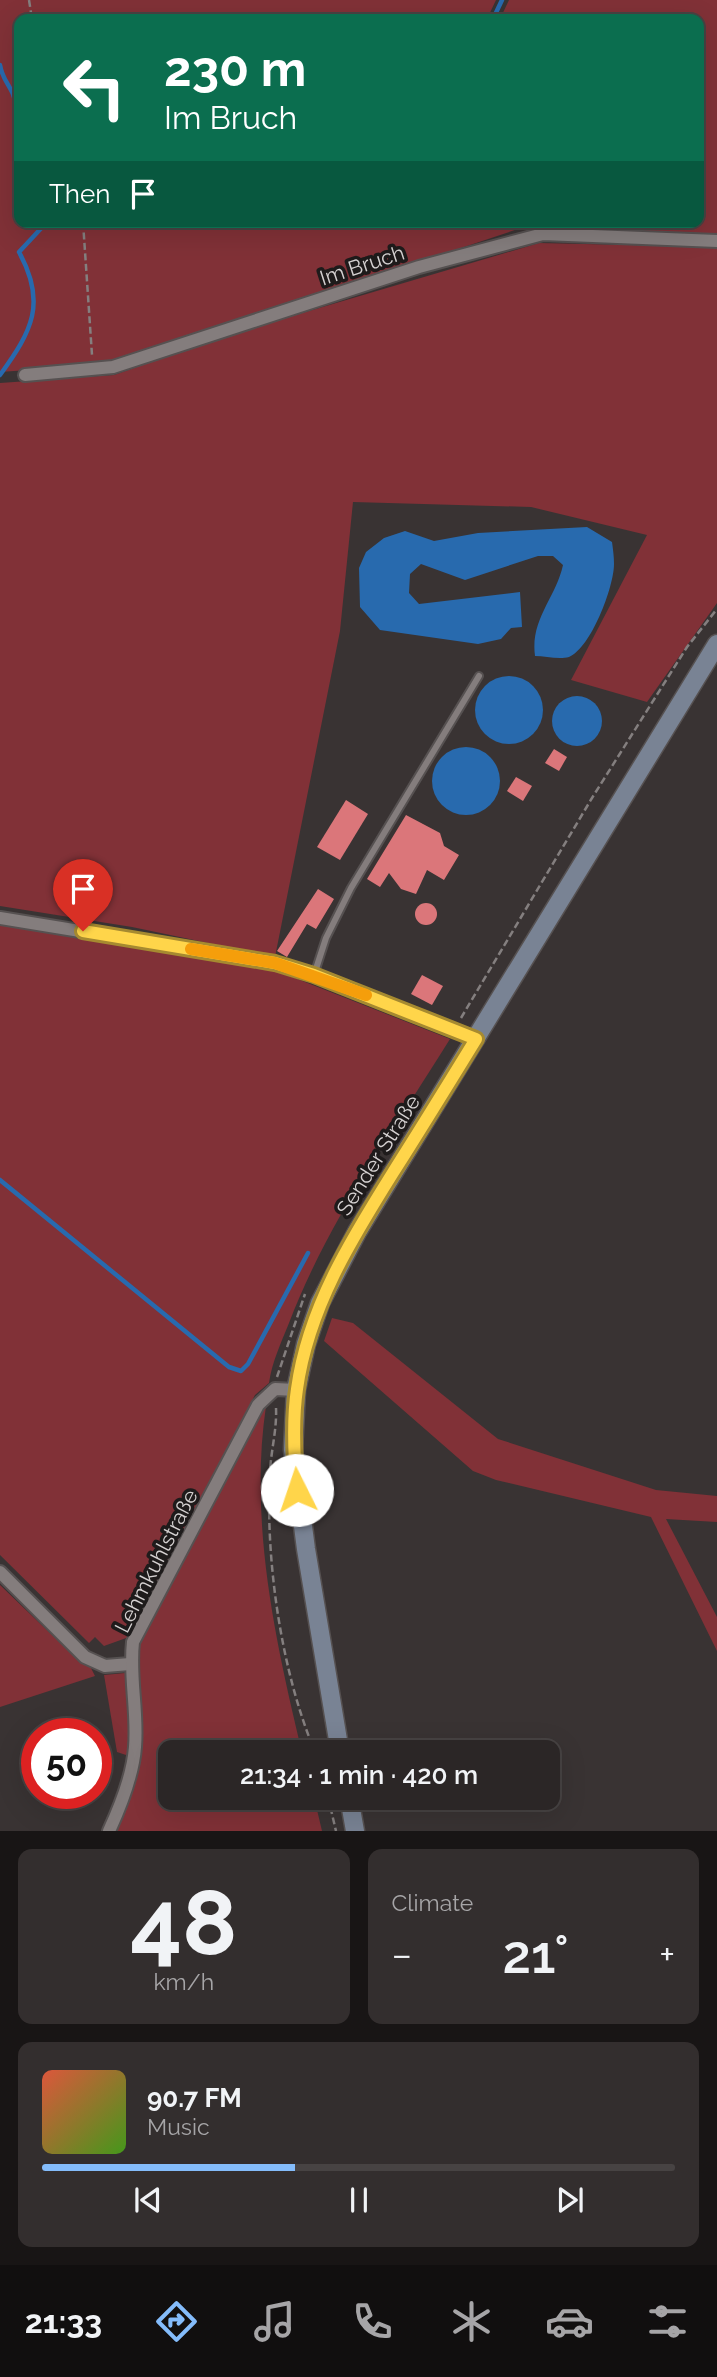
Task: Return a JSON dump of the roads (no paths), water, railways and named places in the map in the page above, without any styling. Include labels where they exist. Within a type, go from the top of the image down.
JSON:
[{"type":"main road","name":"Sender Straße","points":[[338,1740],[297,1490],[293,1450],[296,1390],[306,1344],[326,1291],[356,1232],[717,644]]},
{"type":"main road","points":[[351,1810],[355,1831]]},
{"type":"street","name":"Im Bruch","points":[[25,375],[93,369],[142,359],[419,267],[543,234],[717,242]]},
{"type":"street","points":[[0,918],[275,963],[314,975],[476,1039]]},
{"type":"street","name":"Lehmkuhlstraße","points":[[0,1572],[85,1657],[105,1666],[130,1664],[133,1642],[258,1405],[275,1389],[296,1390]]},
{"type":"street","points":[[109,1831],[129,1777],[135,1747],[130,1664]]},
{"type":"lane","points":[[314,975],[326,938],[351,888],[479,677]]},
{"type":"water","points":[[587,527],[612,542],[613,574],[606,601],[593,630],[569,657],[535,656],[536,631],[563,565],[553,556],[538,556],[465,580],[421,564],[410,574],[409,593],[419,604],[520,592],[522,627],[511,628],[501,639],[478,644],[380,630],[360,607],[359,568],[366,552],[384,538],[405,531],[434,541],[478,533]]},
{"type":"water","points":[[509,676],[522,679],[533,686],[540,697],[543,710],[540,723],[533,734],[522,741],[509,744],[496,741],[485,734],[478,723],[475,710],[478,697],[485,686],[496,679]]},
{"type":"water","points":[[577,696],[595,703],[602,721],[595,739],[577,746],[559,739],[552,721],[559,703]]},
{"type":"water","points":[[466,747],[479,750],[490,757],[497,768],[500,781],[497,794],[490,805],[479,812],[466,815],[453,812],[442,805],[435,794],[432,781],[435,768],[442,757],[453,750]]},
{"type":"waterway","points":[[495,14],[502,0]]},
{"type":"waterway","points":[[0,65],[14,101]]},
{"type":"waterway","points":[[0,375],[20,344],[32,316],[32,287],[28,270],[19,252],[41,228]]},
{"type":"waterway","points":[[0,1180],[229,1367],[241,1371],[248,1364],[308,1253]]}]
